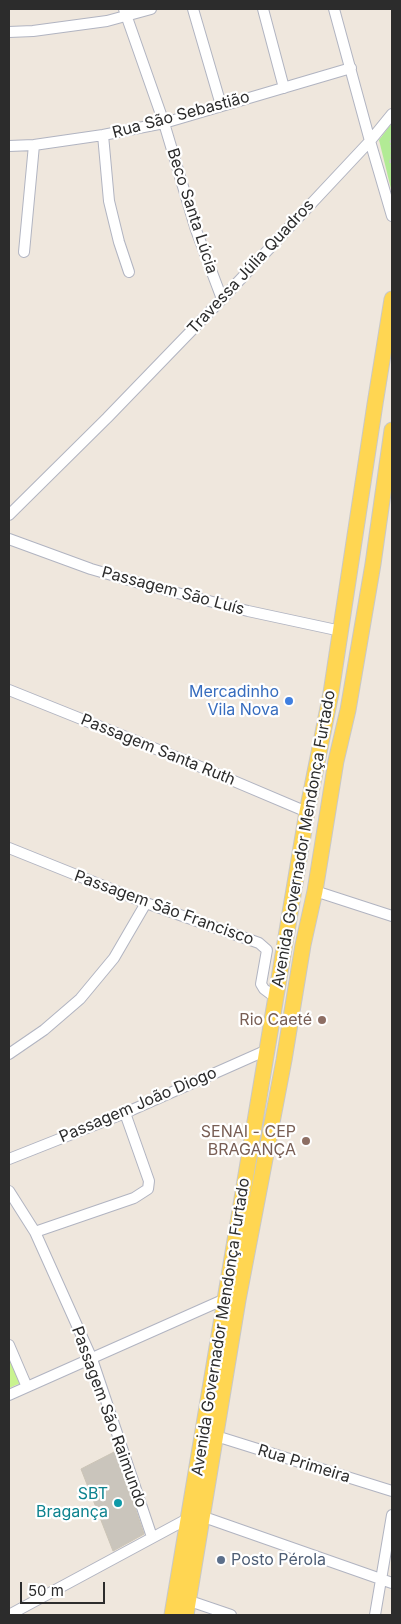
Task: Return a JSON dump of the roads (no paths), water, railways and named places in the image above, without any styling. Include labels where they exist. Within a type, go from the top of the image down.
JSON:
[{"type":"main road","name":"Avenida Governador Mendonça Furtado","points":[[172,1615],[183,1604],[225,1299],[307,812],[331,693],[392,299]]},
{"type":"main road","name":"Avenida Governador Mendonça Furtado","points":[[195,1517],[216,1436],[238,1300],[286,1050],[303,945],[316,891],[336,761],[348,710],[363,626],[392,430]]},
{"type":"street","points":[[9,32],[77,26],[107,21],[125,12],[151,9]]},
{"type":"street","points":[[193,9],[221,105]]},
{"type":"street","points":[[262,9],[284,88]]},
{"type":"street","points":[[334,9],[392,216]]},
{"type":"street","name":"Beco Santa Lúcia","points":[[125,12],[164,123],[196,230],[222,299]]},
{"type":"street","name":"Rua São Sebastião","points":[[9,146],[34,145],[103,135],[164,123],[351,68]]},
{"type":"street","name":"Travessa Júlia Quadros","points":[[9,515],[103,422],[222,299],[370,141],[392,114]]},
{"type":"street","points":[[103,135],[109,201],[129,272]]},
{"type":"street","points":[[24,252],[34,145]]},
{"type":"street","name":"Passagem São Luís","points":[[9,539],[91,569],[146,585],[248,611],[341,631]]},
{"type":"street","name":"Passagem Santa Ruth","points":[[9,690],[307,812]]},
{"type":"street","name":"Passagem São Francisco","points":[[9,848],[146,903],[264,946],[267,954],[261,984],[264,989],[276,998]]},
{"type":"street","points":[[316,891],[392,916]]},
{"type":"street","points":[[9,1054],[44,1030],[80,999],[114,958],[146,903]]},
{"type":"street","name":"Passagem João Diogo","points":[[9,1159],[125,1113],[267,1050]]},
{"type":"street","points":[[35,1232],[134,1198],[148,1189],[149,1181],[125,1113]]},
{"type":"street","name":"Passagem São Raimundo","points":[[9,1191],[35,1232],[92,1359],[152,1537]]},
{"type":"street","points":[[9,1395],[225,1299]]},
{"type":"street","points":[[9,1345],[27,1386]]},
{"type":"street","name":"Rua Primeira","points":[[216,1436],[392,1491]]},
{"type":"street","points":[[375,1615],[392,1515]]},
{"type":"street","points":[[9,1615],[152,1537],[195,1517],[392,1583]]},
{"type":"street","points":[[183,1604],[231,1615]]},
{"type":"place","name":"Mercadinho Vila Nova","points":[[289,701]]},
{"type":"place","name":"Rio Caeté","points":[[322,1020]]},
{"type":"place","name":"SENAI - CEP BRAGANÇA","points":[[306,1141]]},
{"type":"place","name":"SBT Bragança","points":[[118,1503]]},
{"type":"place","name":"Posto Pérola","points":[[221,1560]]}]
